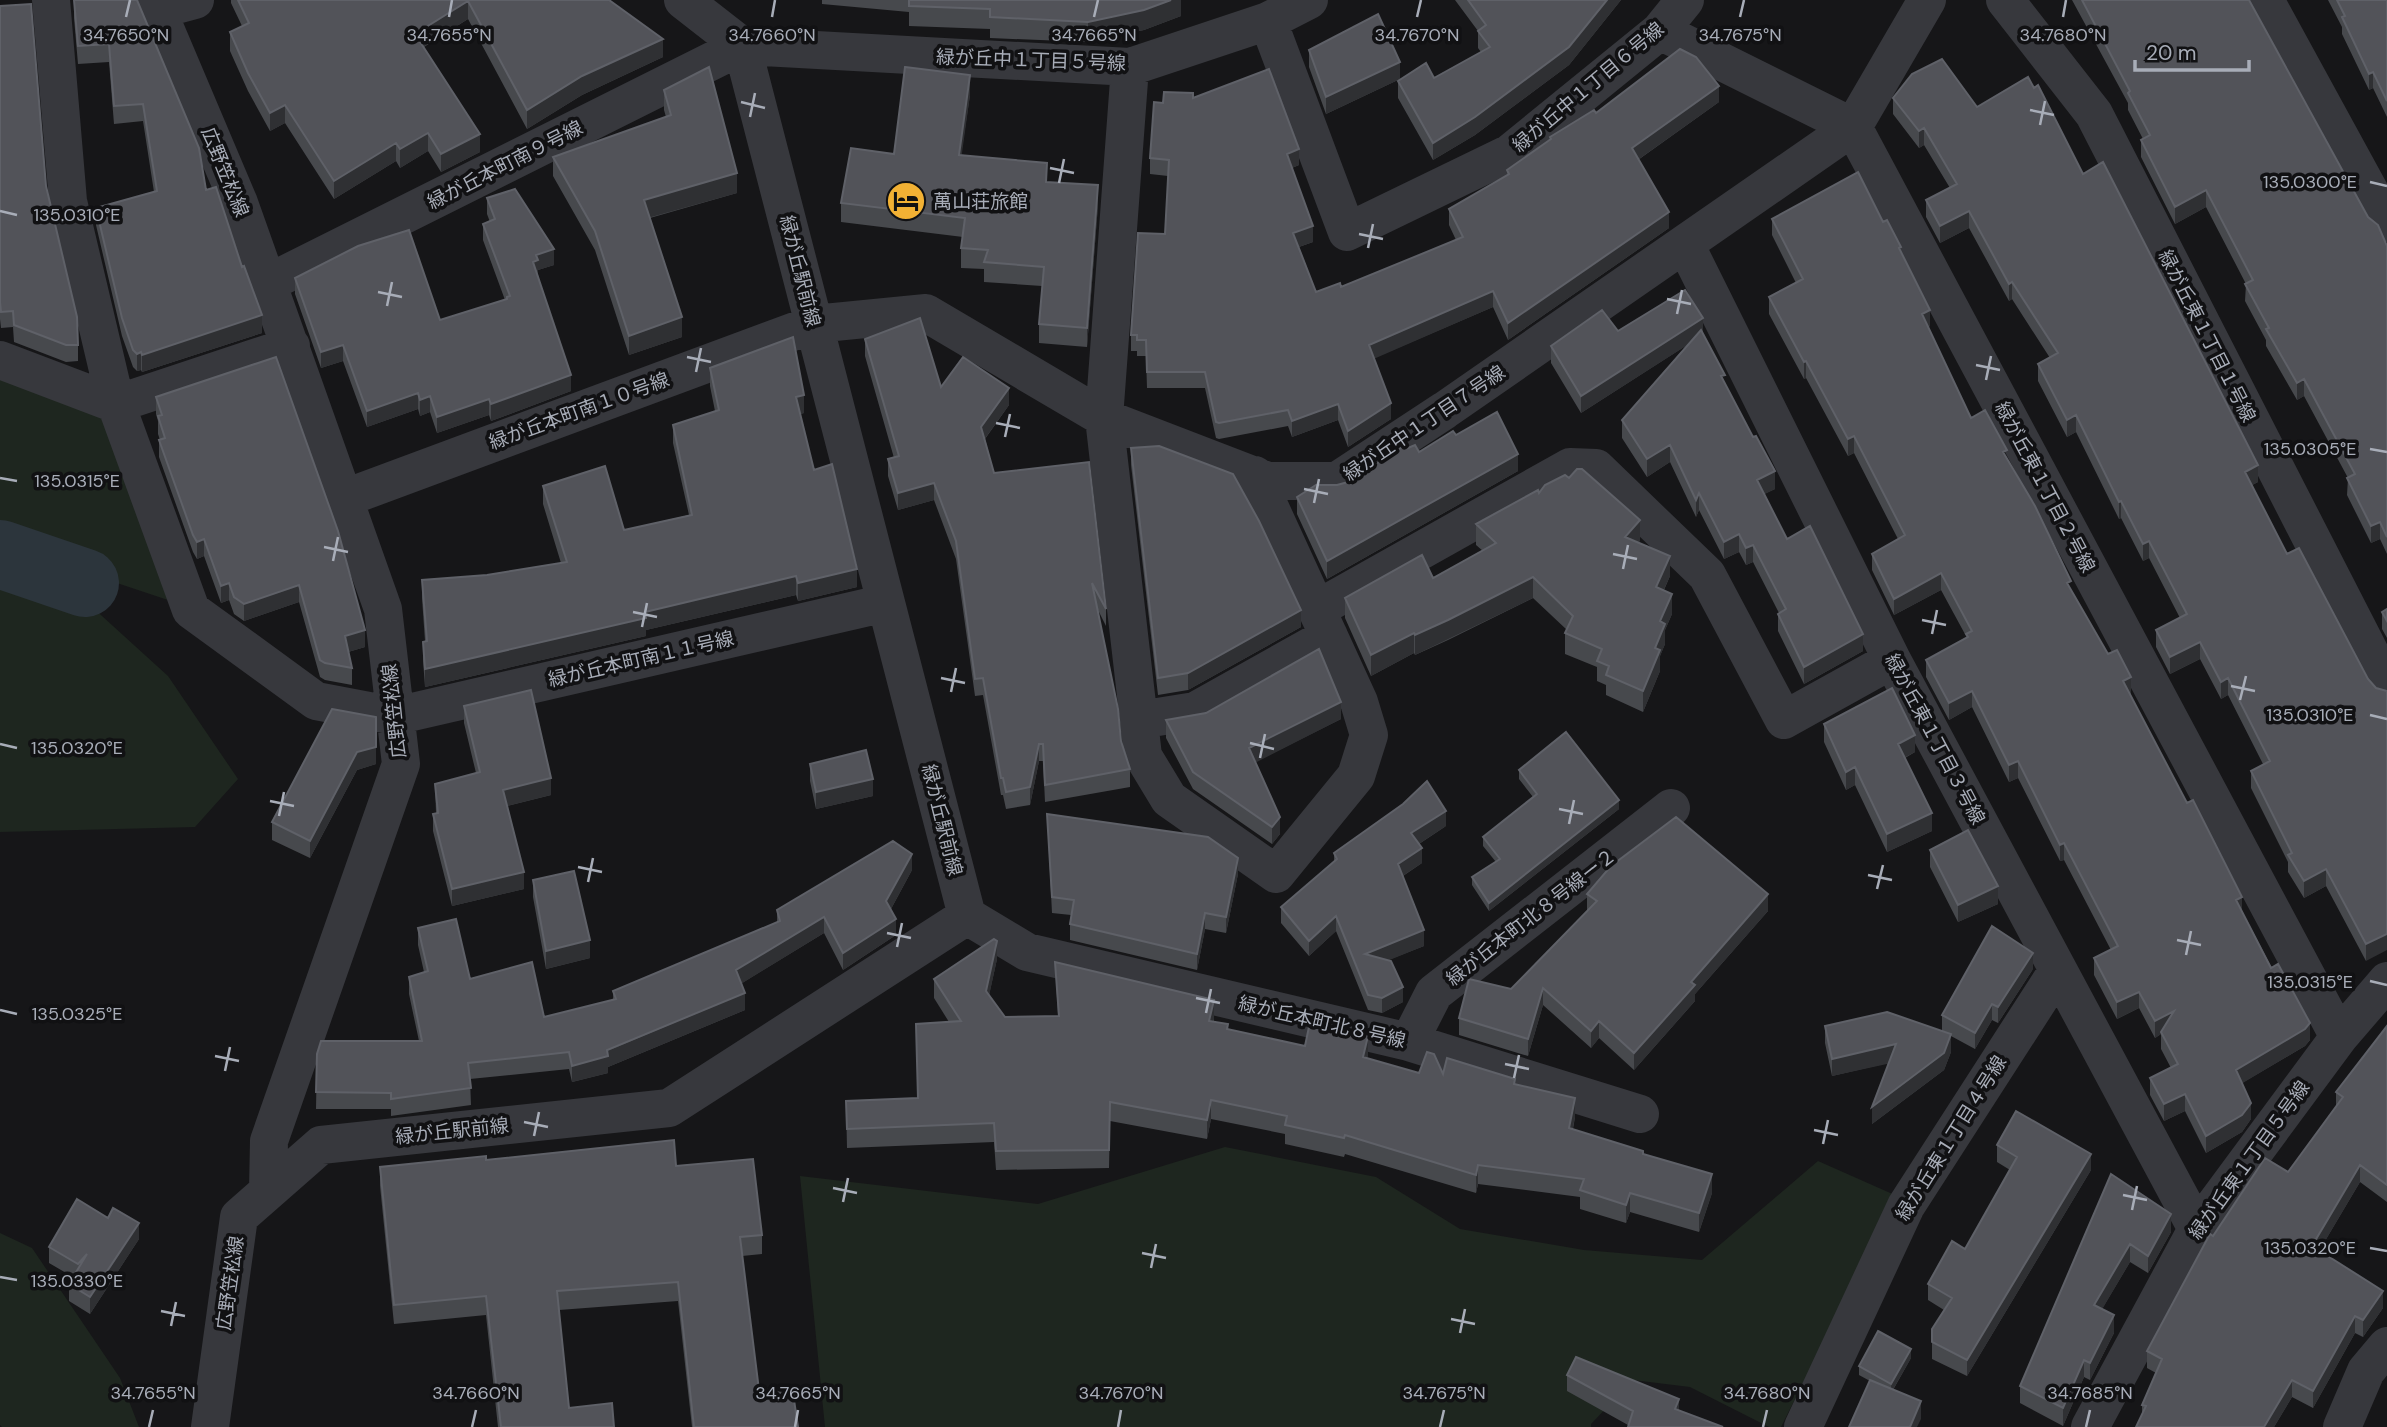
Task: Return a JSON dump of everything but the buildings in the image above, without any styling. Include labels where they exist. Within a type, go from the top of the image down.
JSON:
[{"type":"street","points":[[51,0],[68,201],[116,404],[191,610],[316,701],[395,716]]},
{"type":"street","points":[[155,5],[195,0]]},
{"type":"street","points":[[683,0],[742,46]]},
{"type":"street","name":"緑が丘中１丁目５号線","points":[[742,46],[1130,67],[1268,21],[1309,0]]},
{"type":"street","name":"緑が丘中１丁目６号線","points":[[1268,21],[1347,232],[1510,153],[1660,31],[1685,0]]},
{"type":"street","name":"緑が丘中１丁目７号線","points":[[814,324],[926,313],[1104,418],[1268,481],[1337,481],[1445,410],[1853,127],[1927,0]]},
{"type":"street","name":"緑が丘東１丁目１号線","points":[[2005,0],[2094,114],[2387,686]]},
{"type":"street","points":[[2265,0],[2387,223]]},
{"type":"street","name":"広野笠松線","points":[[155,5],[239,203],[383,609],[401,764],[269,1141],[268,1191],[239,1217],[210,1427]]},
{"type":"street","points":[[1660,31],[1853,127]]},
{"type":"street","name":"緑が丘本町南９号線","points":[[268,283],[742,46]]},
{"type":"street","name":"緑が丘駅前線","points":[[268,1191],[321,1145],[669,1108],[967,916],[742,46]]},
{"type":"street","points":[[1130,67],[1104,418],[1143,756],[1169,799],[1276,874],[1356,776],[1368,735],[1359,702],[1255,475]]},
{"type":"street","name":"緑が丘東１丁目２号線","points":[[1853,127],[2339,1037]]},
{"type":"street","name":"緑が丘東１丁目３号線","points":[[1685,244],[1892,660],[2197,1228]]},
{"type":"street","name":"緑が丘本町南１０号線","points":[[345,498],[814,324]]},
{"type":"street","points":[[0,360],[116,404],[291,346]]},
{"type":"street","points":[[1139,720],[1195,711],[1323,622],[1570,467],[1596,468],[1707,575],[1784,720],[1892,660]]},
{"type":"street","name":"緑が丘本町南１１号線","points":[[395,716],[886,603]]},
{"type":"street","name":"緑が丘本町北８号線ー２","points":[[1409,1042],[1434,993],[1671,808]]},
{"type":"street","name":"緑が丘本町北８号線","points":[[967,916],[1027,952],[1409,1042],[1640,1114]]},
{"type":"street","name":"緑が丘東１丁目４号線","points":[[1803,1427],[1906,1206],[2058,970]]},
{"type":"street","name":"緑が丘東１丁目５号線","points":[[2091,1427],[2197,1228],[2339,1037],[2387,981]]},
{"type":"street","points":[[2342,1427],[2366,1371],[2387,1346]]},
{"type":"shaded area","points":[[0,375],[100,411],[171,601],[36,556],[168,676],[238,779],[195,827],[0,832]]},
{"type":"shaded area","points":[[1225,1147],[1376,1177],[1460,1229],[1584,1250],[1702,1260],[1818,1161],[1897,1196],[1781,1427],[1769,1427],[1690,1387],[1633,1380],[1591,1427],[825,1427],[800,1176],[1038,1204]]},
{"type":"shaded area","points":[[0,1233],[32,1248],[120,1378],[139,1427],[0,1425]]},
{"type":"waterway","points":[[0,554],[85,583]]},
{"type":"place","name":"萬山荘旅館","points":[[906,201]]}]
